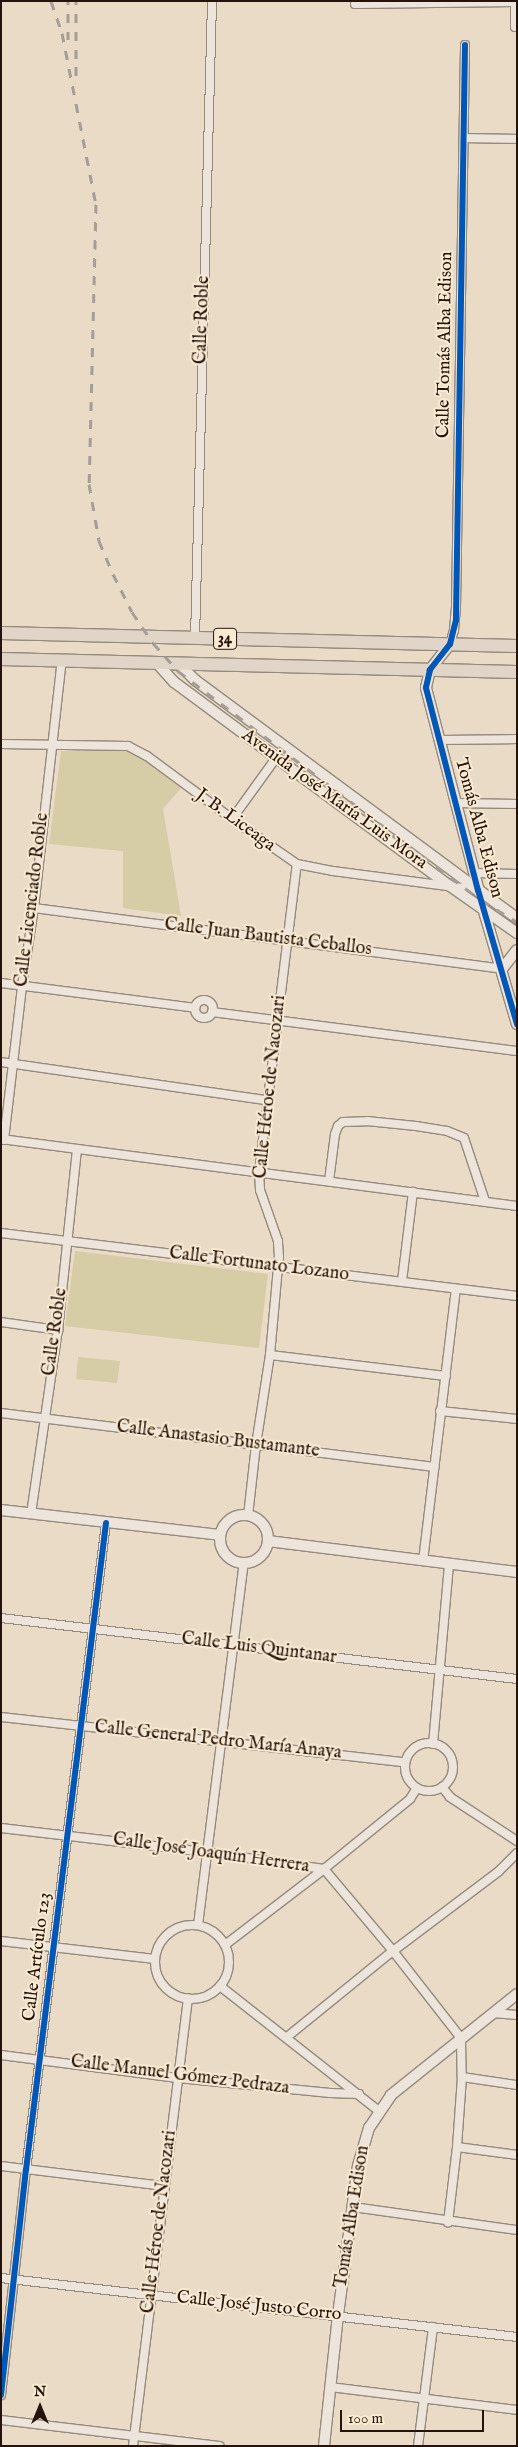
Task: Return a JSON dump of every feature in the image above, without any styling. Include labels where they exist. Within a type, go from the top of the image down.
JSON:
[{"type":"main road","name":"34","points":[[1,633],[517,646]]},
{"type":"main road","name":"34","points":[[1,659],[517,672]]},
{"type":"street","name":"Calle Roble","points":[[195,638],[212,1]]},
{"type":"street","points":[[355,4],[515,1],[515,27]]},
{"type":"street","name":"Calle Tomás Alba Edison","points":[[450,644],[454,630],[456,608],[465,45]]},
{"type":"street","points":[[464,138],[517,139]]},
{"type":"street","points":[[430,670],[450,644]]},
{"type":"street","name":"Calle Licenciado Roble","points":[[3,1140],[22,986],[34,908],[62,660]]},
{"type":"street","name":"Avenida José María Luis Mora","points":[[156,662],[174,682],[450,886],[517,933]]},
{"type":"street","name":"Avenida José María Luis Mora","points":[[178,663],[195,680],[517,918]]},
{"type":"street","name":"Tomás Alba Edison","points":[[430,670],[426,688],[478,890],[517,1024]]},
{"type":"street","points":[[439,740],[517,739]]},
{"type":"street","name":"J. B. Liceaga","points":[[1,744],[121,745],[136,749],[297,864],[333,872],[478,890]]},
{"type":"street","points":[[232,819],[276,758]]},
{"type":"street","points":[[455,804],[517,804]]},
{"type":"street","name":"Calle Héroe de Nacozari","points":[[248,1516],[256,1445],[270,1355],[278,1269],[278,1241],[260,1190],[259,1172],[266,1100],[297,864]]},
{"type":"street","points":[[474,873],[517,874]]},
{"type":"street","name":"Calle Juan Bautista Ceballos","points":[[34,908],[502,969]]},
{"type":"street","points":[[502,969],[517,950]]},
{"type":"street","points":[[1,983],[195,1008]]},
{"type":"street","points":[[201,1001],[207,1001],[212,1006],[212,1012],[208,1017],[202,1018],[197,1014],[195,1008],[201,1001]]},
{"type":"street","points":[[212,1012],[278,1018],[517,1051]]},
{"type":"street","points":[[1,1062],[266,1100]]},
{"type":"street","points":[[329,1181],[335,1134],[342,1122],[367,1121],[423,1127],[447,1131],[464,1138],[486,1201]]},
{"type":"street","points":[[3,1140],[517,1206]]},
{"type":"street","name":"Calle Roble","points":[[31,1514],[58,1330],[76,1150]]},
{"type":"street","points":[[402,1281],[413,1192]]},
{"type":"street","name":"Calle Fortunato Lozano","points":[[1,1233],[278,1269],[402,1281],[517,1296]]},
{"type":"street","points":[[423,1561],[456,1289]]},
{"type":"street","points":[[1,1322],[58,1330]]},
{"type":"street","points":[[270,1355],[446,1376]]},
{"type":"street","points":[[440,1411],[517,1419]]},
{"type":"street","name":"Calle Anastasio Bustamante","points":[[1,1413],[435,1467]]},
{"type":"street","points":[[1,1510],[220,1535]]},
{"type":"street","points":[[248,1516],[263,1524],[268,1541],[263,1554],[258,1559],[244,1563],[232,1560],[224,1552],[220,1535],[227,1522],[234,1518],[248,1516]]},
{"type":"street","name":"Calle Artículo 123","points":[[1,2396],[26,2170],[106,1523]]},
{"type":"street","points":[[268,1541],[517,1572]]},
{"type":"street","points":[[198,1925],[244,1563]]},
{"type":"street","points":[[432,1744],[449,1564]]},
{"type":"street","name":"Calle Luis Quintanar","points":[[1,1618],[517,1679]]},
{"type":"street","name":"Calle General Pedro María Anaya","points":[[1,1717],[405,1762]]},
{"type":"street","points":[[432,1744],[446,1752],[452,1766],[448,1781],[442,1787],[429,1791],[417,1788],[407,1777],[405,1762],[412,1750],[418,1746],[432,1744]]},
{"type":"street","points":[[442,1787],[450,1797],[517,1841]]},
{"type":"street","points":[[225,1945],[324,1869],[410,1799],[417,1788]]},
{"type":"street","name":"Calle José Joaquín Herrera","points":[[1,1828],[206,1852],[324,1869],[393,1951],[461,2038]]},
{"type":"street","points":[[287,2037],[393,1951],[499,1871],[517,1853]]},
{"type":"street","points":[[198,1925],[214,1932],[225,1945],[229,1966],[220,1986],[205,1996],[188,1998],[168,1989],[158,1976],[156,1959],[161,1943],[174,1930],[185,1926],[198,1925]]},
{"type":"street","points":[[1,1941],[156,1959]]},
{"type":"street","points":[[220,1986],[379,2111]]},
{"type":"street","name":"Tomás Alba Edison","points":[[324,2446],[338,2315],[362,2148],[379,2111],[391,2095],[517,1994]]},
{"type":"street","name":"Calle Héroe de Nacozari","points":[[133,2446],[188,1998]]},
{"type":"street","points":[[493,2013],[517,2016]]},
{"type":"street","points":[[448,2222],[457,2147],[462,2077],[461,2038]]},
{"type":"street","name":"Calle Manuel Gómez Pedraza","points":[[1,2055],[178,2078],[330,2093],[359,2094]]},
{"type":"street","points":[[462,2077],[517,2085]]},
{"type":"street","points":[[457,2147],[517,2155]]},
{"type":"street","points":[[1,2166],[165,2186]]},
{"type":"street","points":[[353,2207],[448,2222],[517,2230]]},
{"type":"street","name":"Calle José Justo Corro","points":[[1,2278],[151,2297],[338,2315],[517,2337]]},
{"type":"street","points":[[418,2446],[433,2327]]},
{"type":"street","points":[[330,2388],[517,2410]]},
{"type":"street","points":[[1,2420],[219,2446]]},
{"type":"shaded area","points":[[61,751],[132,751],[181,788],[163,809],[181,916],[123,908],[123,851],[49,844]]},
{"type":"shaded area","points":[[75,1251],[268,1274],[259,1348],[65,1326]]},
{"type":"shaded area","points":[[78,1357],[120,1361],[117,1383],[76,1379]]},
{"type":"railway","points":[[51,1],[62,33],[96,204],[89,484],[99,541],[132,612],[153,643],[178,671],[481,900],[517,922]]},
{"type":"railway","points":[[68,1],[68,40]]},
{"type":"railway","points":[[76,1],[76,76]]},
{"type":"cycle path","points":[[465,45],[456,620],[450,644],[430,670],[426,688],[478,890],[517,1024]]},
{"type":"cycle path","points":[[1,2395],[26,2170],[106,1523]]}]
